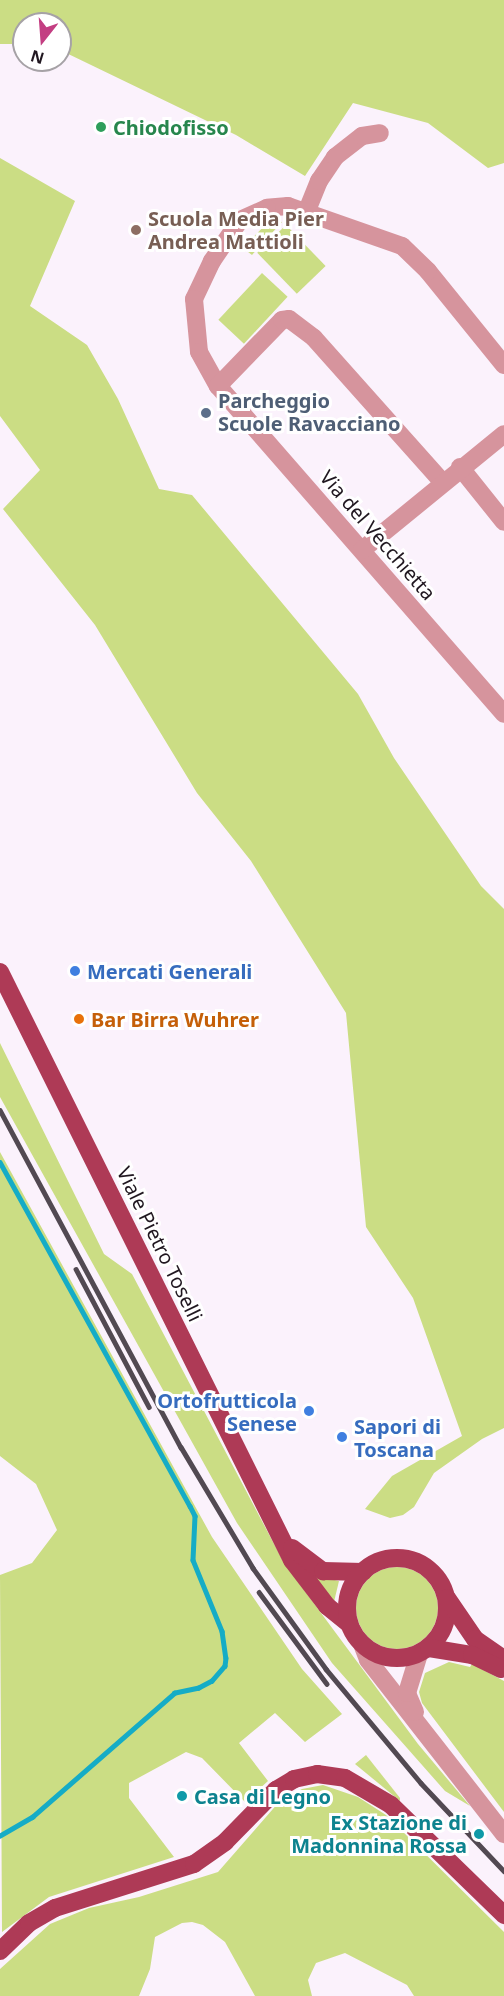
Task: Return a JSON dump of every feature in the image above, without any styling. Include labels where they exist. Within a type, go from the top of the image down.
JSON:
[{"type":"main road","name":"Viale Pietro Toselli","points":[[0,972],[302,1575],[327,1606],[348,1623],[362,1644]]},
{"type":"main road","name":"Viale Pietro Toselli","points":[[281,1536],[317,1568],[334,1573],[363,1572],[376,1562],[408,1559],[432,1571],[447,1598],[476,1639],[504,1659]]},
{"type":"main road","points":[[348,1623],[348,1595],[363,1572]]},
{"type":"main road","points":[[424,1651],[445,1625],[447,1598]]},
{"type":"main road","points":[[362,1644],[388,1657],[424,1651],[472,1655],[504,1671]]},
{"type":"main road","points":[[0,1951],[29,1923],[55,1908],[194,1864],[225,1842],[276,1790],[294,1779],[317,1774],[345,1778],[391,1805],[504,1915]]},
{"type":"street","points":[[306,213],[319,181],[335,157],[362,136],[380,134]]},
{"type":"street","name":"Via del Vecchietta","points":[[504,365],[411,253],[388,239],[281,206],[246,216],[222,244],[199,286],[193,304],[196,339],[204,365],[218,386],[504,714]]},
{"type":"street","points":[[218,386],[282,320],[289,319],[314,338],[443,483]]},
{"type":"street","points":[[362,550],[460,467],[504,434]]},
{"type":"street","points":[[460,467],[504,522]]},
{"type":"street","points":[[362,1644],[368,1660],[504,1834]]},
{"type":"street","points":[[424,1651],[408,1698],[430,1737]]},
{"type":"green space","points":[[0,0],[504,0],[504,163],[488,168],[428,123],[353,103],[305,176],[236,135],[72,56],[72,12],[12,12],[12,44],[0,44]]},
{"type":"green space","points":[[0,158],[75,201],[30,306],[87,345],[118,399],[159,489],[192,495],[358,694],[394,758],[481,886],[504,909],[504,1428],[482,1439],[434,1473],[414,1507],[403,1515],[390,1518],[365,1509],[392,1476],[462,1436],[413,1298],[366,1227],[346,1013],[251,861],[197,793],[95,625],[3,509],[40,470],[0,416]]},
{"type":"green space","points":[[270,220],[282,222],[252,255],[243,248]]},
{"type":"green space","points":[[286,225],[326,266],[297,294],[257,253]]},
{"type":"green space","points":[[262,273],[288,297],[244,344],[218,320]]},
{"type":"green space","points":[[0,1043],[104,1254],[132,1274],[284,1563],[418,1744],[470,1806],[445,1791],[332,1663],[237,1523],[0,1097]]},
{"type":"green space","points":[[0,1152],[212,1537],[302,1669],[342,1714],[305,1742],[275,1713],[239,1743],[268,1781],[245,1802],[202,1758],[186,1752],[129,1783],[129,1798],[174,1857],[49,1897],[2,1932],[0,1575],[32,1563],[57,1530],[36,1484],[0,1456]]},
{"type":"green space","points":[[389,1567],[405,1567],[420,1574],[431,1585],[438,1600],[435,1624],[426,1637],[405,1649],[389,1649],[374,1642],[363,1631],[356,1616],[356,1600],[363,1585],[374,1574]]},
{"type":"green space","points":[[308,1574],[339,1581],[333,1606]]},
{"type":"green space","points":[[449,1662],[470,1667],[472,1664],[504,1681],[504,1812],[422,1703],[419,1692],[425,1673]]},
{"type":"green space","points":[[366,1755],[400,1798],[400,1801],[355,1764]]},
{"type":"green space","points":[[323,1785],[358,1797],[386,1815],[504,1932],[504,1996],[414,1996],[407,1985],[345,1953],[316,1963],[308,1980],[312,1996],[255,1996],[225,1942],[203,1925],[192,1922],[182,1923],[155,1937],[150,1969],[139,1996],[0,1996],[0,1969],[50,1924],[89,1908],[139,1897],[218,1872],[279,1802],[302,1789]]},
{"type":"waterway","points":[[0,1162],[195,1516],[193,1560],[222,1631],[226,1658],[225,1666],[212,1681],[199,1688],[175,1693],[33,1817],[0,1836]]},
{"type":"railway","points":[[0,1110],[181,1447],[253,1568],[326,1669],[421,1783],[504,1871]]},
{"type":"railway","points":[[76,1269],[149,1407]]},
{"type":"railway","points":[[259,1592],[327,1684]]},
{"type":"place","name":"Chiodofisso","points":[[101,127]]},
{"type":"place","name":"Scuola Media Pier Andrea Mattioli","points":[[136,230]]},
{"type":"place","name":"Parcheggio Scuole Ravacciano","points":[[206,413]]},
{"type":"place","name":"Mercati Generali","points":[[75,971]]},
{"type":"place","name":"Bar Birra Wuhrer","points":[[79,1019]]},
{"type":"place","name":"Ortofrutticola Senese","points":[[309,1411]]},
{"type":"place","name":"Sapori di Toscana","points":[[342,1437]]},
{"type":"place","name":"Casa di Legno","points":[[182,1796]]},
{"type":"place","name":"Ex Stazione di Madonnina Rossa","points":[[479,1834]]}]
